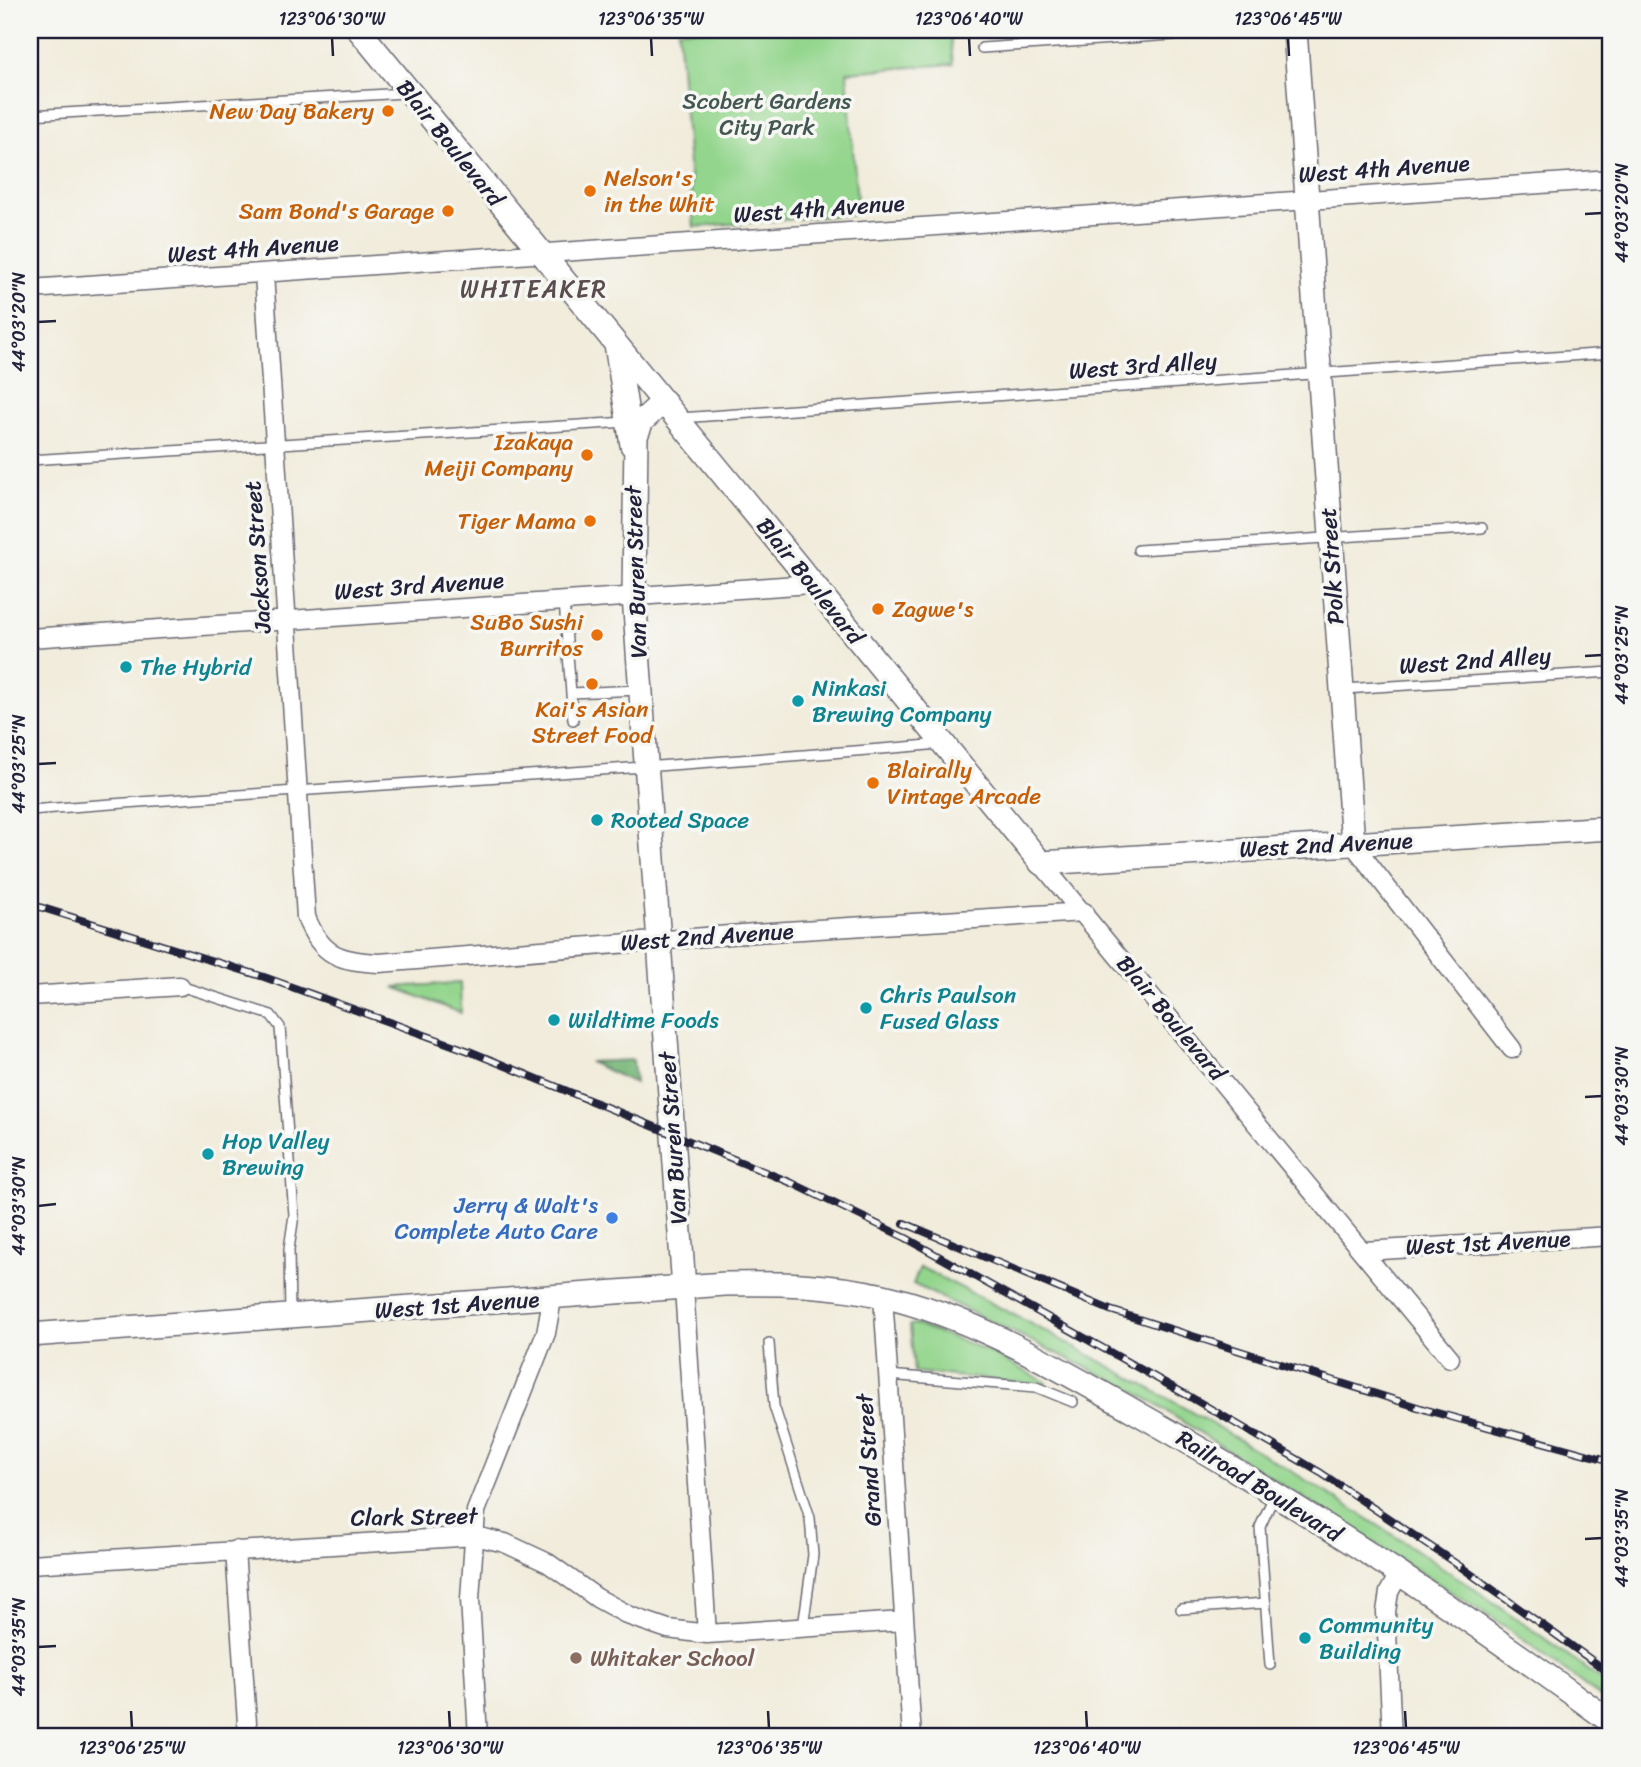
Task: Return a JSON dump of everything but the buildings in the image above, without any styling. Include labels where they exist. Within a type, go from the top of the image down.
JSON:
[{"type":"street","name":"Blair Boulevard","points":[[359,30],[942,744],[1084,912],[1450,1358]]},
{"type":"street","name":"Polk Street","points":[[1295,30],[1353,844]]},
{"type":"street","name":"West 4th Avenue","points":[[30,289],[1611,179]]},
{"type":"street","name":"Jackson Street","points":[[264,274],[306,917],[315,940],[332,954]]},
{"type":"street","points":[[615,341],[634,451]]},
{"type":"street","name":"Van Buren Street","points":[[671,409],[642,421],[634,451],[634,596],[707,1634]]},
{"type":"street","name":"West 3rd Avenue","points":[[30,638],[811,583]]},
{"type":"street","name":"West 2nd Avenue","points":[[1041,863],[1611,828]]},
{"type":"street","points":[[1353,844],[1512,1049]]},
{"type":"street","name":"West 2nd Avenue","points":[[332,954],[354,962],[379,963],[659,940],[1084,912]]},
{"type":"street","points":[[30,996],[180,986]]},
{"type":"street","name":"West 1st Avenue","points":[[1364,1251],[1611,1236]]},
{"type":"street","name":"West 1st Avenue","points":[[30,1335],[725,1284],[822,1286],[883,1296]]},
{"type":"street","name":"Grand Street","points":[[883,1296],[912,1737]]},
{"type":"street","name":"Railroad Boulevard","points":[[883,1296],[984,1329],[1166,1429],[1275,1494],[1399,1574],[1611,1722]]},
{"type":"street","points":[[478,1737],[470,1607],[476,1511],[546,1333],[552,1298]]},
{"type":"street","name":"Clark Street","points":[[30,1564],[475,1536],[505,1543],[548,1563],[597,1598],[630,1616],[668,1629],[707,1634],[903,1621]]},
{"type":"street","points":[[235,1550],[248,1737]]},
{"type":"street","points":[[1392,1737],[1386,1612],[1389,1592],[1399,1574]]},
{"type":"lane","points":[[982,48],[1245,30]]},
{"type":"lane","points":[[30,115],[409,93]]},
{"type":"lane","name":"West 3rd Alley","points":[[671,409],[1611,354]]},
{"type":"lane","points":[[30,460],[627,422]]},
{"type":"lane","points":[[1138,551],[1482,528]]},
{"type":"lane","points":[[564,601],[573,720]]},
{"type":"lane","name":"West 2nd Alley","points":[[1341,689],[1611,672]]},
{"type":"lane","points":[[571,694],[640,690]]},
{"type":"lane","points":[[30,810],[298,790],[646,769],[942,744]]},
{"type":"lane","points":[[180,986],[271,1015],[280,1027],[294,1214],[289,1249],[290,1317]]},
{"type":"lane","points":[[769,1343],[774,1406],[810,1515],[813,1555],[803,1627]]},
{"type":"lane","points":[[888,1375],[1036,1387],[1073,1402]]},
{"type":"lane","points":[[1270,1665],[1260,1527],[1275,1494]]},
{"type":"lane","points":[[1181,1609],[1266,1603]]},
{"type":"green space","name":"Scobert Gardens City Park","points":[[678,30],[950,30],[953,64],[847,72],[858,214],[694,227]]},
{"type":"green space","points":[[460,983],[461,1013],[394,987]]},
{"type":"green space","points":[[633,1060],[635,1083],[589,1062]]},
{"type":"green space","points":[[920,1267],[1099,1360],[1188,1410],[1361,1515],[1529,1627],[1611,1687],[1611,1705],[1506,1627],[1131,1389],[913,1284]]},
{"type":"green space","points":[[915,1324],[976,1346],[1046,1382],[1045,1385],[914,1372],[910,1325]]},
{"type":"railway","points":[[30,904],[264,977],[469,1051],[792,1183],[906,1238],[1321,1473],[1461,1567],[1611,1674]]},
{"type":"railway","points":[[904,1223],[1110,1310],[1430,1411],[1611,1461]]},
{"type":"place","name":"New Day Bakery","points":[[388,111]]},
{"type":"place","name":"Nelson's in the Whit","points":[[590,191]]},
{"type":"place","name":"Sam Bond's Garage","points":[[448,211]]},
{"type":"place","name":"Izakaya Meiji Company","points":[[587,455]]},
{"type":"place","name":"Tiger Mama","points":[[590,521]]},
{"type":"place","name":"Zagwe's","points":[[878,609]]},
{"type":"place","name":"SuBo Sushi Burritos","points":[[597,635]]},
{"type":"place","name":"The Hybrid","points":[[126,667]]},
{"type":"place","name":"Kai's Asian Street Food","points":[[592,684]]},
{"type":"place","name":"Ninkasi Brewing Company","points":[[798,701]]},
{"type":"place","name":"Blairally Vintage Arcade","points":[[873,783]]},
{"type":"place","name":"Rooted Space","points":[[597,820]]},
{"type":"place","name":"Chris Paulson Fused Glass","points":[[866,1008]]},
{"type":"place","name":"Wildtime Foods","points":[[554,1020]]},
{"type":"place","name":"Hop Valley Brewing","points":[[208,1154]]},
{"type":"place","name":"Jerry & Walt's Complete Auto Care","points":[[612,1218]]},
{"type":"place","name":"Community Building","points":[[1305,1638]]},
{"type":"place","name":"Whitaker School","points":[[576,1658]]},
{"type":"district","name":"WHITEAKER","points":[[534,289]]}]
